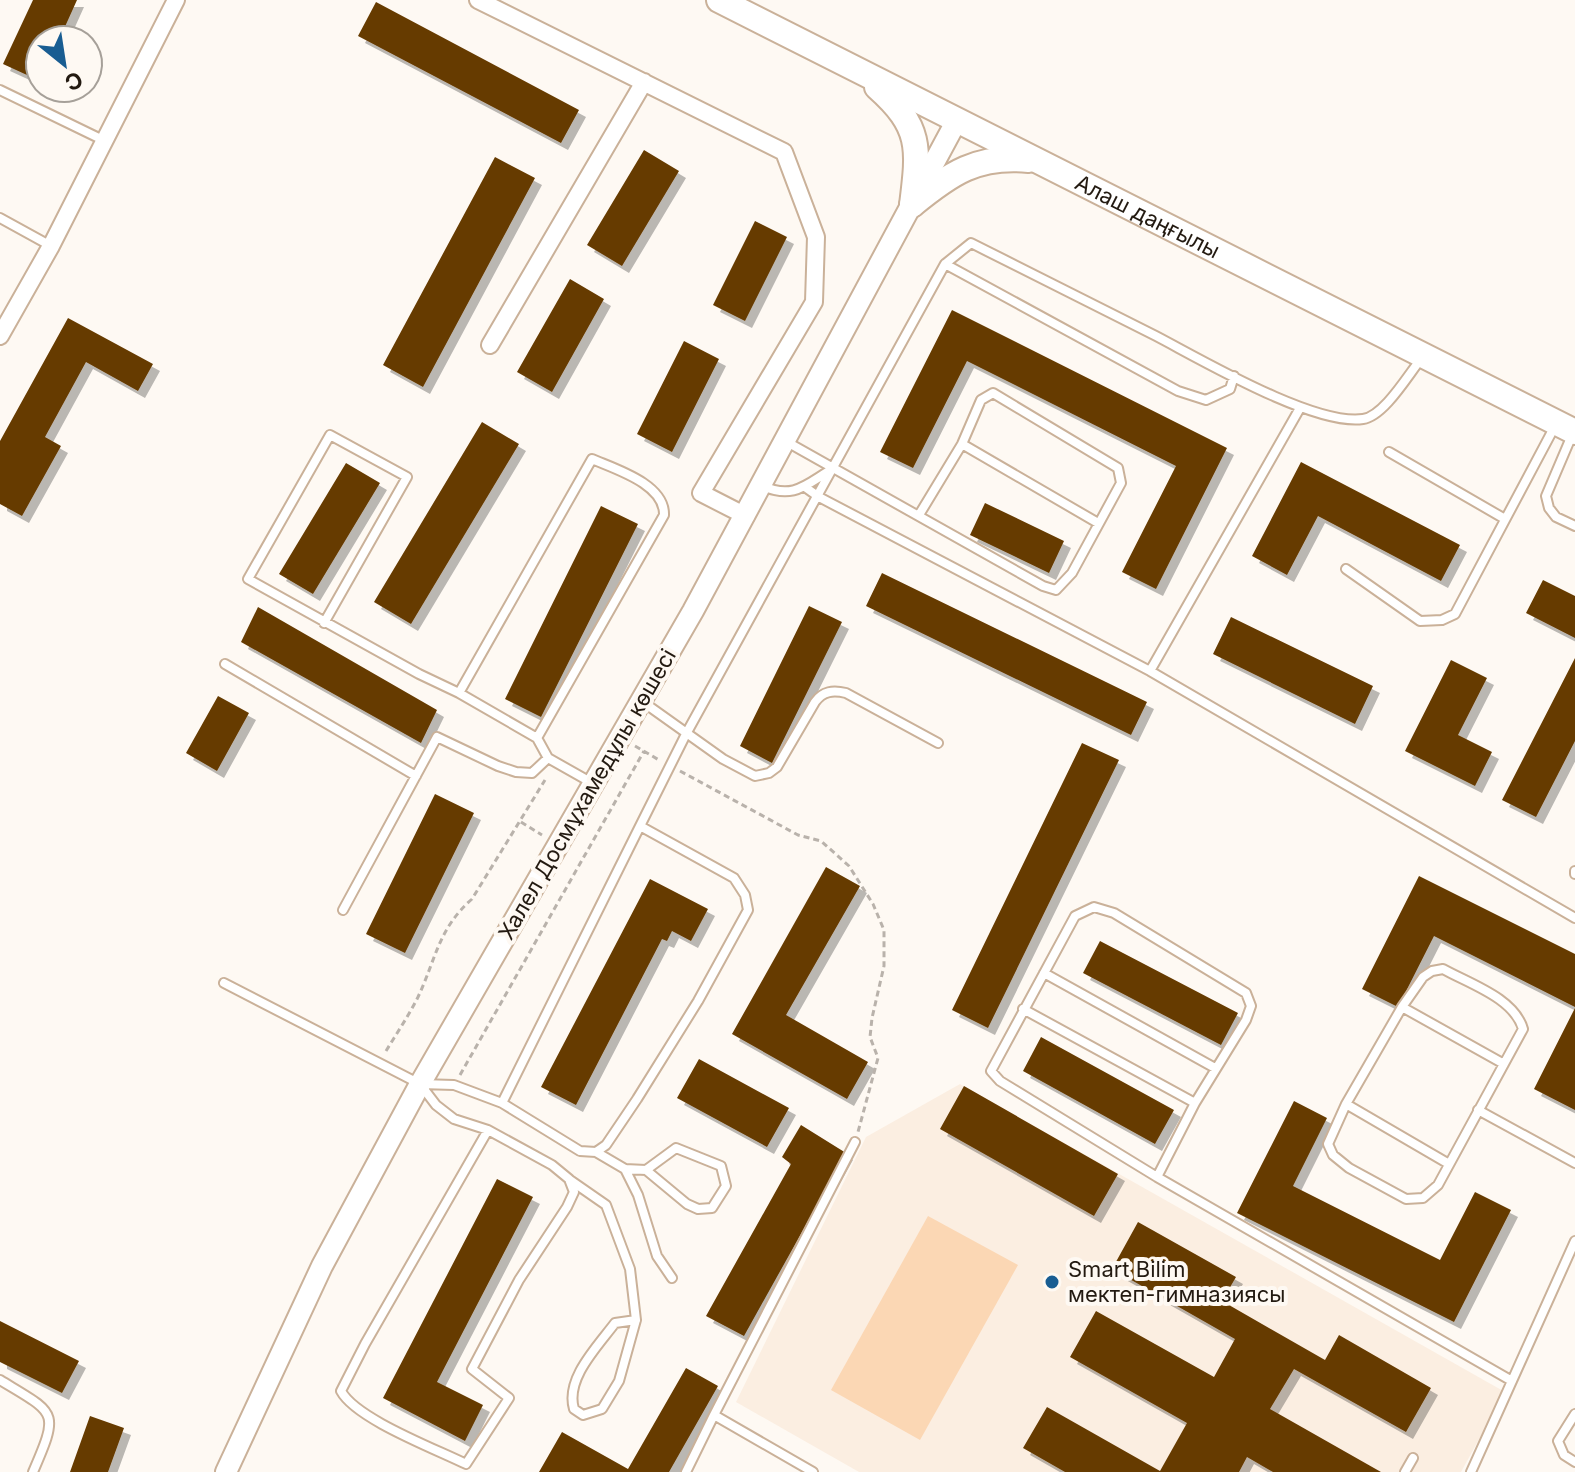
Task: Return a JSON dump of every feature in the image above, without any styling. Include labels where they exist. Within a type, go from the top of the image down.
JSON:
[{"type":"main road","name":"Алаш даңғылы","points":[[719,0],[1568,429]]},
{"type":"main road","points":[[861,71],[893,101],[913,131],[917,166],[912,205]]},
{"type":"main road","points":[[912,205],[942,180],[971,165],[1004,158],[1039,162]]},
{"type":"street","points":[[0,336],[51,246],[176,0]]},
{"type":"street","points":[[478,0],[784,152],[816,237],[814,302],[701,493],[746,516]]},
{"type":"street","points":[[490,345],[644,82]]},
{"type":"street","name":"Халел Досмұхамедұлы көшесі","points":[[226,1472],[322,1266],[420,1084],[557,844],[595,785],[746,516],[957,120]]},
{"type":"lane","points":[[0,90],[103,140]]},
{"type":"lane","points":[[0,218],[51,246]]},
{"type":"lane","points":[[502,1103],[686,734],[945,264],[971,243],[1300,408],[1327,415],[1361,419],[1373,416],[1385,406],[1424,355]]},
{"type":"lane","points":[[945,264],[1178,391],[1206,400],[1230,389],[1234,376]]},
{"type":"lane","points":[[786,442],[1043,586],[1056,590],[1072,573],[1121,483],[1118,468],[993,393],[981,400],[962,444],[919,515]]},
{"type":"lane","points":[[1150,671],[1300,408]]},
{"type":"lane","points":[[1346,569],[1420,621],[1442,620],[1455,614],[1505,519],[1568,429]]},
{"type":"lane","points":[[1568,429],[1546,496],[1549,508],[1556,517],[1575,526]]},
{"type":"lane","points":[[324,623],[407,477],[330,435],[248,579],[324,623],[459,693],[537,738],[552,760],[595,785]]},
{"type":"lane","points":[[962,444],[1098,523]]},
{"type":"lane","points":[[1389,452],[1505,519]]},
{"type":"lane","points":[[459,693],[592,459],[641,482],[655,493],[664,508],[664,515],[537,738]]},
{"type":"lane","points":[[762,486],[779,493],[805,487],[835,468]]},
{"type":"lane","points":[[805,487],[1150,671],[1575,918]]},
{"type":"lane","points":[[225,664],[416,776]]},
{"type":"lane","points":[[641,701],[686,734],[755,776],[769,773],[777,767],[819,696],[833,690],[846,693],[938,743]]},
{"type":"lane","points":[[343,910],[437,737],[516,772],[532,773],[552,760]]},
{"type":"lane","points":[[596,1152],[606,1145],[637,1099],[698,1001],[748,910],[745,895],[734,878],[640,826]]},
{"type":"lane","points":[[1157,1177],[1251,1006],[1246,993],[1114,913],[1094,907],[1075,916],[991,1071],[1000,1081],[1157,1177],[1512,1381]]},
{"type":"lane","points":[[1443,969],[1508,1006],[1519,1017],[1523,1029],[1504,1064],[1438,1185],[1423,1198],[1406,1199],[1349,1168],[1333,1155],[1328,1144],[1346,1104],[1402,1007],[1423,977],[1432,971],[1443,969]]},
{"type":"lane","points":[[1044,973],[1215,1068]]},
{"type":"lane","points":[[224,983],[420,1084],[436,1105],[454,1119],[488,1130],[552,1165],[606,1205],[630,1269],[636,1320],[619,1381],[602,1409],[583,1415],[574,1409],[571,1397],[573,1383],[615,1323],[636,1320]]},
{"type":"lane","points":[[1402,1007],[1504,1064]]},
{"type":"lane","points":[[1023,1009],[1195,1103]]},
{"type":"lane","points":[[420,1084],[454,1085],[502,1103],[580,1151],[596,1152],[625,1169],[646,1170],[687,1204],[698,1209],[712,1208],[726,1186],[721,1166],[676,1148],[646,1170]]},
{"type":"lane","points":[[1346,1104],[1449,1164]]},
{"type":"lane","points":[[1478,1110],[1575,1163]]},
{"type":"lane","points":[[488,1130],[341,1391],[346,1400],[372,1418],[466,1464],[509,1398],[472,1369],[519,1280],[567,1207],[574,1192],[569,1179]]},
{"type":"lane","points":[[686,1472],[855,1142]]},
{"type":"lane","points":[[625,1169],[638,1195],[657,1256],[672,1278]]},
{"type":"lane","points":[[1471,1472],[1575,1241]]},
{"type":"lane","points":[[0,1380],[40,1404],[51,1420],[50,1433],[33,1472]]},
{"type":"lane","points":[[1575,1414],[1558,1441],[1564,1455],[1575,1462]]},
{"type":"lane","points":[[714,1415],[813,1472]]},
{"type":"lane","points":[[1405,1472],[1413,1458]]},
{"type":"path","points":[[621,738],[798,835],[821,841],[849,866],[873,904],[884,930],[884,966],[870,1037],[878,1058],[855,1142]]},
{"type":"path","points":[[454,1085],[644,751]]},
{"type":"path","points":[[380,1061],[418,996],[440,938],[455,914],[472,899],[521,822],[552,760]]},
{"type":"shaded area","name":"Smart Bilim мектеп-гимназиясы","points":[[960,1084],[1505,1392],[1461,1472],[859,1472],[736,1402],[866,1137]]},
{"type":"shaded area","points":[[928,1216],[1018,1265],[920,1440],[831,1390]]},
{"type":"building","points":[[33,0],[77,0],[66,24],[24,24],[24,74],[3,64]]},
{"type":"building","points":[[376,2],[579,110],[561,143],[358,36]]},
{"type":"building","points":[[644,150],[679,171],[622,266],[587,245]]},
{"type":"building","points":[[495,157],[535,178],[423,387],[383,365]]},
{"type":"building","points":[[755,221],[787,237],[745,321],[713,305]]},
{"type":"building","points":[[570,279],[604,299],[552,392],[517,372]]},
{"type":"building","points":[[952,310],[1227,448],[1156,589],[1122,572],[1176,466],[967,361],[913,468],[880,452]]},
{"type":"building","points":[[68,318],[153,364],[138,391],[86,362],[45,437],[61,446],[22,516],[0,504],[0,441]]},
{"type":"building","points":[[684,341],[719,359],[672,452],[637,434]]},
{"type":"building","points":[[482,422],[519,444],[411,624],[374,602]]},
{"type":"building","points":[[1301,462],[1460,545],[1441,581],[1318,516],[1287,575],[1252,556]]},
{"type":"building","points":[[346,463],[380,483],[313,594],[279,574]]},
{"type":"building","points":[[985,503],[1064,541],[1049,573],[970,535]]},
{"type":"building","points":[[601,506],[638,524],[541,717],[505,699]]},
{"type":"building","points":[[882,573],[1147,702],[1131,735],[866,606]]},
{"type":"building","points":[[1543,580],[1575,596],[1575,638],[1526,613]]},
{"type":"building","points":[[809,606],[842,622],[772,763],[740,746]]},
{"type":"building","points":[[258,607],[437,710],[421,743],[241,642]]},
{"type":"building","points":[[1231,617],[1373,686],[1355,724],[1213,654]]},
{"type":"building","points":[[1575,658],[1575,741],[1536,817],[1502,800]]},
{"type":"building","points":[[1451,660],[1487,678],[1458,735],[1492,752],[1475,786],[1405,751]]},
{"type":"building","points":[[218,696],[249,713],[217,771],[186,753]]},
{"type":"building","points":[[1082,743],[1119,760],[988,1028],[952,1010]]},
{"type":"building","points":[[435,794],[474,813],[405,953],[366,934]]},
{"type":"building","points":[[826,867],[860,886],[786,1015],[868,1062],[847,1099],[732,1034]]},
{"type":"building","points":[[1419,876],[1575,954],[1575,1007],[1434,936],[1398,1007],[1362,989]]},
{"type":"building","points":[[650,879],[708,909],[691,941],[672,931],[667,941],[662,939],[576,1105],[541,1087]]},
{"type":"building","points":[[1100,941],[1238,1013],[1221,1045],[1083,973]]},
{"type":"building","points":[[1575,1008],[1575,1110],[1534,1089]]},
{"type":"building","points":[[1041,1037],[1174,1110],[1155,1144],[1023,1071]]},
{"type":"building","points":[[699,1059],[789,1108],[767,1147],[677,1098]]},
{"type":"building","points":[[964,1086],[1118,1174],[1094,1216],[940,1129]]},
{"type":"building","points":[[1294,1101],[1327,1118],[1293,1186],[1440,1260],[1475,1192],[1511,1210],[1454,1322],[1237,1213]]},
{"type":"building","points":[[801,1125],[846,1153],[744,1336],[706,1316],[791,1164],[782,1157]]},
{"type":"building","points":[[497,1179],[533,1197],[437,1382],[483,1405],[465,1441],[383,1398]]},
{"type":"building","points":[[1138,1222],[1236,1277],[1222,1301],[1325,1360],[1339,1335],[1431,1388],[1406,1432],[1294,1369],[1270,1409],[1381,1472],[1273,1472],[1247,1457],[1239,1472],[1065,1472],[1023,1448],[1047,1407],[1160,1471],[1187,1423],[1070,1357],[1096,1311],[1214,1377],[1235,1339],[1112,1269]]},
{"type":"building","points":[[0,1321],[79,1361],[62,1393],[0,1362]]},
{"type":"building","points":[[686,1368],[718,1386],[669,1472],[539,1472],[562,1432],[628,1469]]},
{"type":"building","points":[[90,1416],[124,1428],[108,1472],[70,1472]]},
{"type":"place","name":"Smart Bilim мектеп-гимназиясы","points":[[1052,1282]]}]
